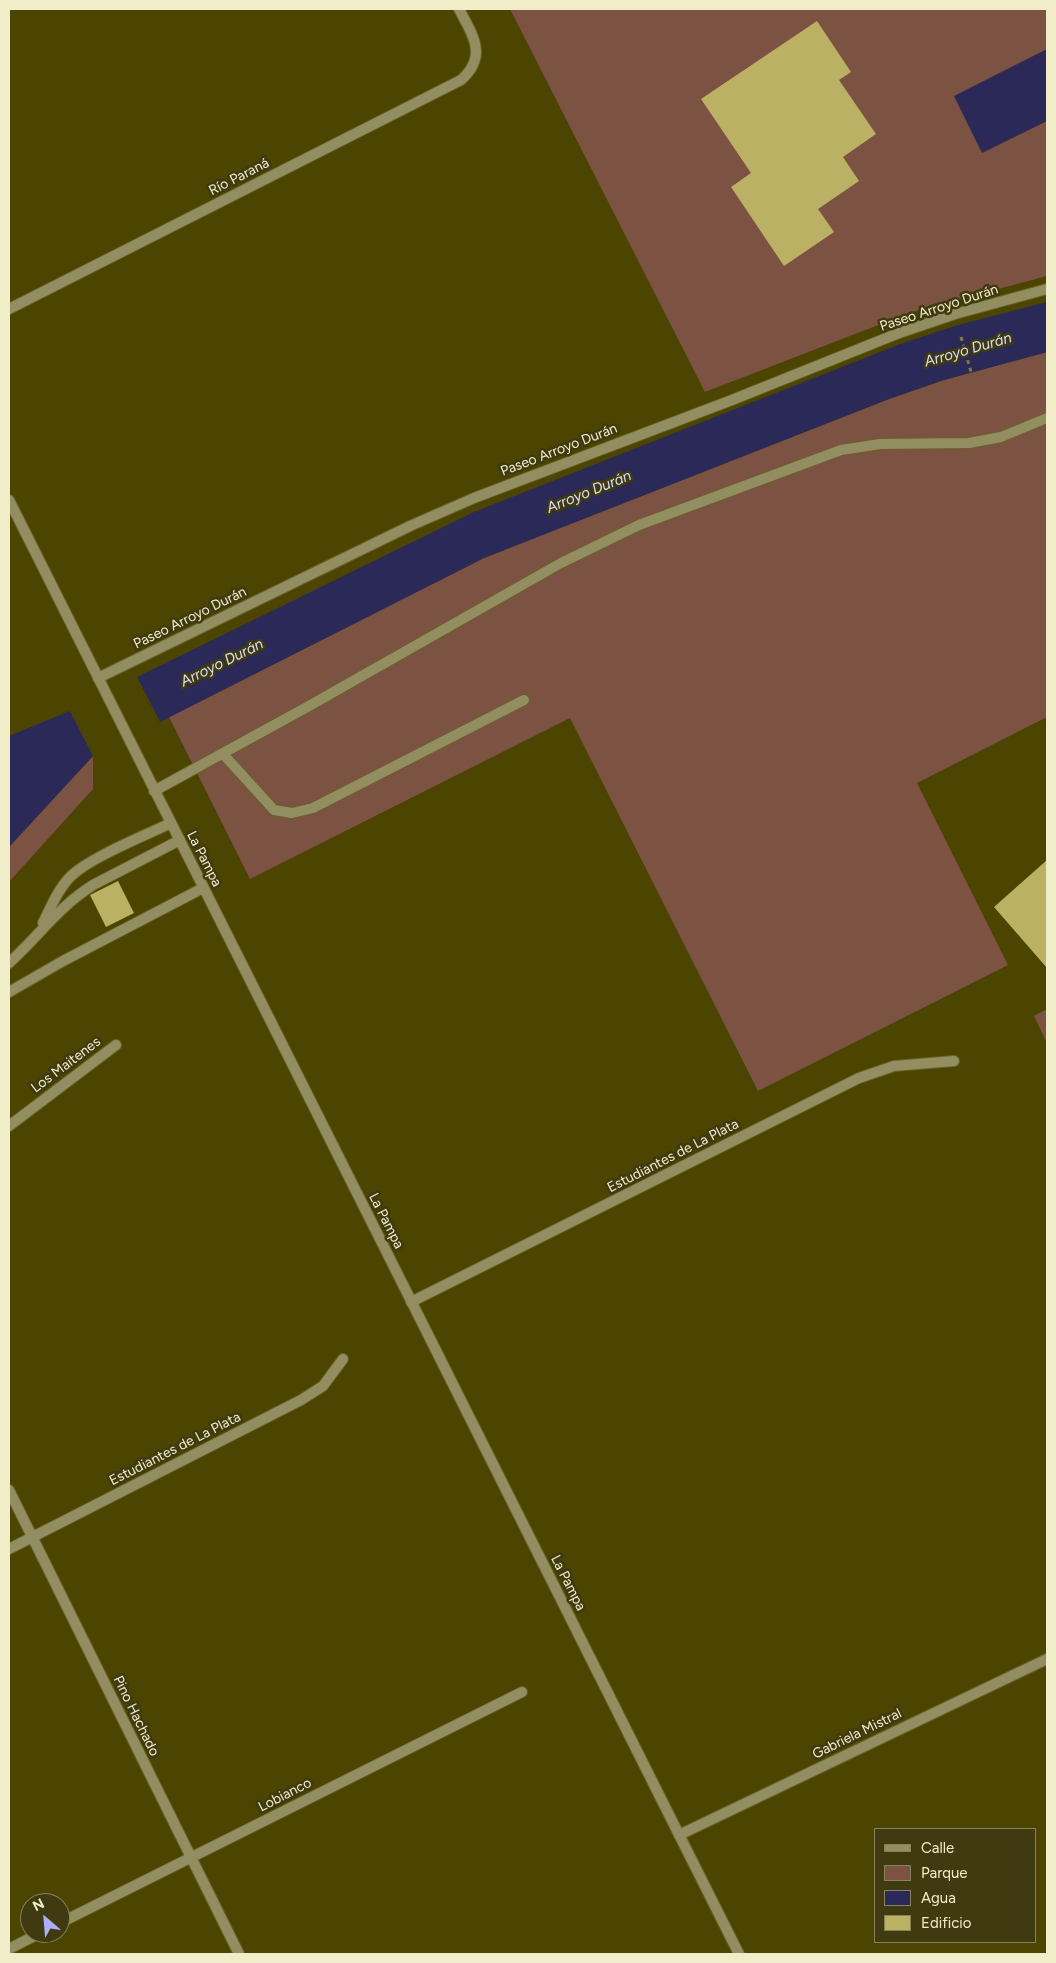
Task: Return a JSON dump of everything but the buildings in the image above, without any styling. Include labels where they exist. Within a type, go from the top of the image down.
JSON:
[{"type":"street","name":"Río Paraná","points":[[9,309],[34,294],[451,87],[469,73],[475,63],[477,53],[475,42],[459,9]]},
{"type":"street","name":"Paseo Arroyo Durán","points":[[98,678],[410,526],[474,498],[740,397],[917,327],[1047,289]]},
{"type":"street","points":[[154,791],[223,754],[560,563],[640,525],[841,450],[880,444],[970,443],[1001,437],[1047,418]]},
{"type":"street","name":"La Pampa","points":[[9,500],[739,1954]]},
{"type":"street","points":[[223,754],[274,810],[292,813],[313,808],[524,700]]},
{"type":"street","points":[[38,932],[65,883],[81,869],[105,855],[171,823]]},
{"type":"street","points":[[9,962],[60,909],[80,893],[180,840]]},
{"type":"street","points":[[9,992],[56,964],[203,888]]},
{"type":"street","name":"Los Maitenes","points":[[9,1126],[116,1045]]},
{"type":"street","name":"Estudiantes de La Plata","points":[[411,1302],[859,1078],[894,1066],[954,1060]]},
{"type":"street","name":"Estudiantes de La Plata","points":[[9,1549],[301,1400],[323,1386],[343,1359]]},
{"type":"street","name":"Pino Hachado","points":[[9,1490],[239,1954]]},
{"type":"street","name":"Gabriela Mistral","points":[[679,1835],[1047,1659]]},
{"type":"street","name":"Lobianco","points":[[70,1918],[522,1692]]},
{"type":"path","points":[[961,335],[971,372]]},
{"type":"green space","points":[[510,9],[1047,9],[1047,276],[912,312],[705,392]]},
{"type":"green space","points":[[1047,352],[1047,717],[917,783],[1008,965],[758,1091],[570,718],[250,879],[169,717],[484,558],[889,399],[944,380]]},
{"type":"green space","points":[[93,756],[93,789],[9,882],[9,847]]},
{"type":"green space","points":[[1047,1009],[1047,1043],[1034,1016]]},
{"type":"water","points":[[1047,49],[1047,121],[982,153],[954,96]]},
{"type":"water","name":"Arroyo Durán","points":[[1047,302],[1047,352],[944,380],[889,399],[484,558],[160,722],[137,677],[474,512],[903,343],[958,325]]},
{"type":"water","points":[[70,711],[93,756],[9,847],[9,736]]},
{"type":"pier","points":[[137,677],[160,722],[158,723],[135,678]]},
{"type":"pier","points":[[72,710],[95,755],[93,756],[70,711]]}]
